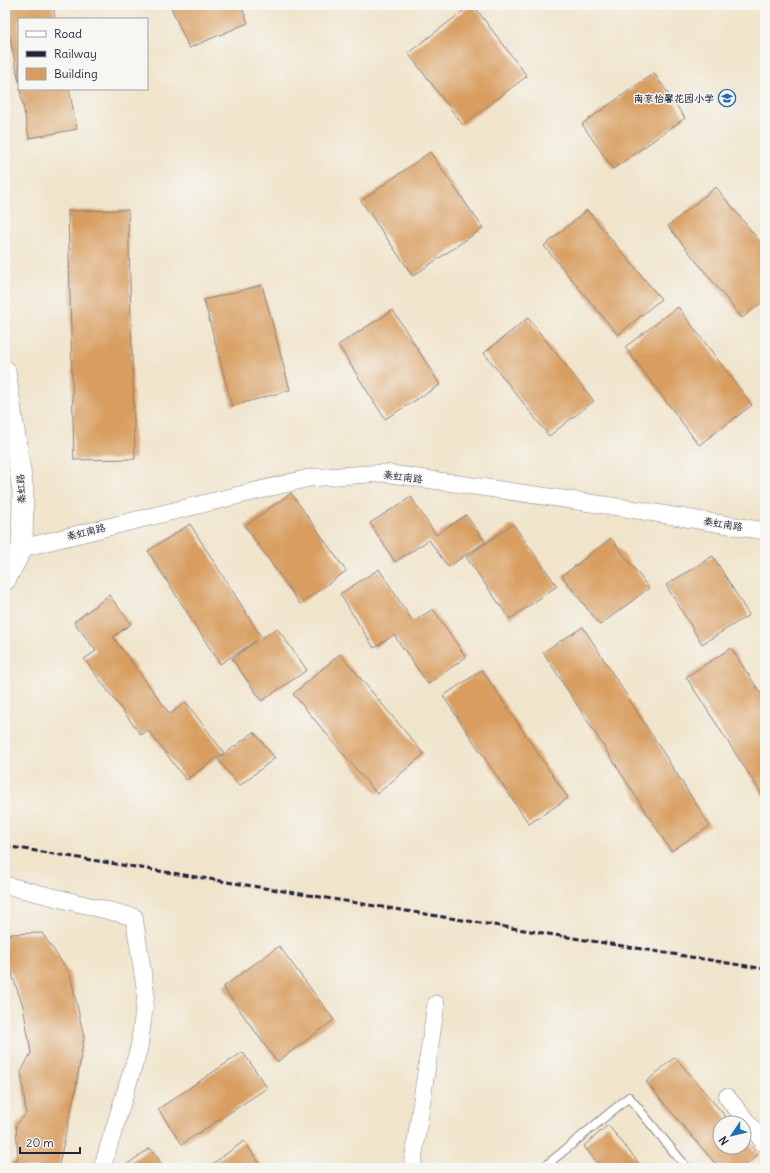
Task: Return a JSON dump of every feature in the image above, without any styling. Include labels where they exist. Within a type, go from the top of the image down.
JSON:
[{"type":"street","name":"秦虹路","points":[[5,371],[23,491],[22,548],[5,580]]},
{"type":"street","name":"秦虹南路","points":[[22,548],[309,478],[384,473],[617,507],[765,531]]},
{"type":"street","points":[[5,885],[134,917],[146,994],[139,1048],[102,1168]]},
{"type":"street","points":[[412,1168],[436,1004]]},
{"type":"street","points":[[727,1097],[765,1144]]},
{"type":"lane","points":[[543,1168],[629,1097],[687,1168]]},
{"type":"building","points":[[5,5],[53,5],[55,18],[18,18],[18,77],[5,14]]},
{"type":"building","points":[[170,5],[241,5],[248,23],[189,48]]},
{"type":"building","points":[[473,5],[527,76],[463,125],[408,53]]},
{"type":"building","points":[[654,73],[685,118],[613,169],[582,124]]},
{"type":"building","points":[[20,90],[69,90],[77,129],[29,138]]},
{"type":"building","points":[[430,152],[483,228],[413,276],[361,201]]},
{"type":"building","points":[[716,187],[765,248],[765,300],[742,318],[668,226]]},
{"type":"building","points":[[128,210],[135,459],[74,460],[68,211]]},
{"type":"building","points":[[587,210],[661,299],[618,335],[544,246]]},
{"type":"building","points":[[262,285],[290,390],[232,406],[204,300]]},
{"type":"building","points":[[678,307],[752,405],[699,445],[625,347]]},
{"type":"building","points":[[393,310],[440,385],[385,419],[338,345]]},
{"type":"building","points":[[528,318],[594,401],[549,436],[484,353]]},
{"type":"building","points":[[291,493],[346,571],[300,604],[245,526]]},
{"type":"building","points":[[411,497],[436,535],[466,515],[485,542],[448,567],[429,540],[395,562],[370,523]]},
{"type":"building","points":[[190,524],[262,638],[277,628],[307,670],[262,701],[232,659],[256,641],[220,664],[148,551]]},
{"type":"building","points":[[513,524],[557,586],[510,619],[466,557]]},
{"type":"building","points":[[611,538],[649,588],[600,625],[562,576]]},
{"type":"building","points":[[713,556],[749,615],[702,644],[666,585]]},
{"type":"building","points":[[379,569],[413,622],[433,609],[466,657],[428,684],[394,635],[374,648],[340,594]]},
{"type":"building","points":[[109,595],[131,624],[113,637],[170,714],[186,702],[224,753],[186,780],[148,730],[141,735],[84,659],[96,651],[74,622]]},
{"type":"building","points":[[583,627],[710,826],[671,851],[543,652]]},
{"type":"building","points":[[731,648],[765,700],[765,799],[686,677]]},
{"type":"building","points":[[340,654],[424,754],[377,794],[293,694]]},
{"type":"building","points":[[482,670],[568,798],[529,824],[443,696]]},
{"type":"building","points":[[254,732],[275,758],[239,786],[218,759]]},
{"type":"building","points":[[42,933],[70,974],[84,1037],[75,1093],[58,1168],[12,1168],[11,1162],[18,1159],[16,1125],[26,1114],[21,1072],[31,1053],[23,1006],[11,972],[5,972],[5,934]]},
{"type":"building","points":[[279,946],[334,1020],[277,1062],[223,987]]},
{"type":"building","points":[[243,1052],[267,1088],[182,1144],[158,1109]]},
{"type":"building","points":[[675,1057],[724,1115],[712,1115],[712,1155],[752,1155],[752,1148],[758,1155],[743,1168],[719,1168],[646,1082]]},
{"type":"building","points":[[608,1125],[643,1168],[601,1168],[584,1146]]},
{"type":"building","points":[[244,1141],[263,1168],[207,1168]]},
{"type":"building","points":[[150,1148],[165,1168],[122,1168]]},
{"type":"railway","points":[[5,846],[765,969]]},
{"type":"place","name":"南京怡馨花园小学","points":[[727,98]]}]
